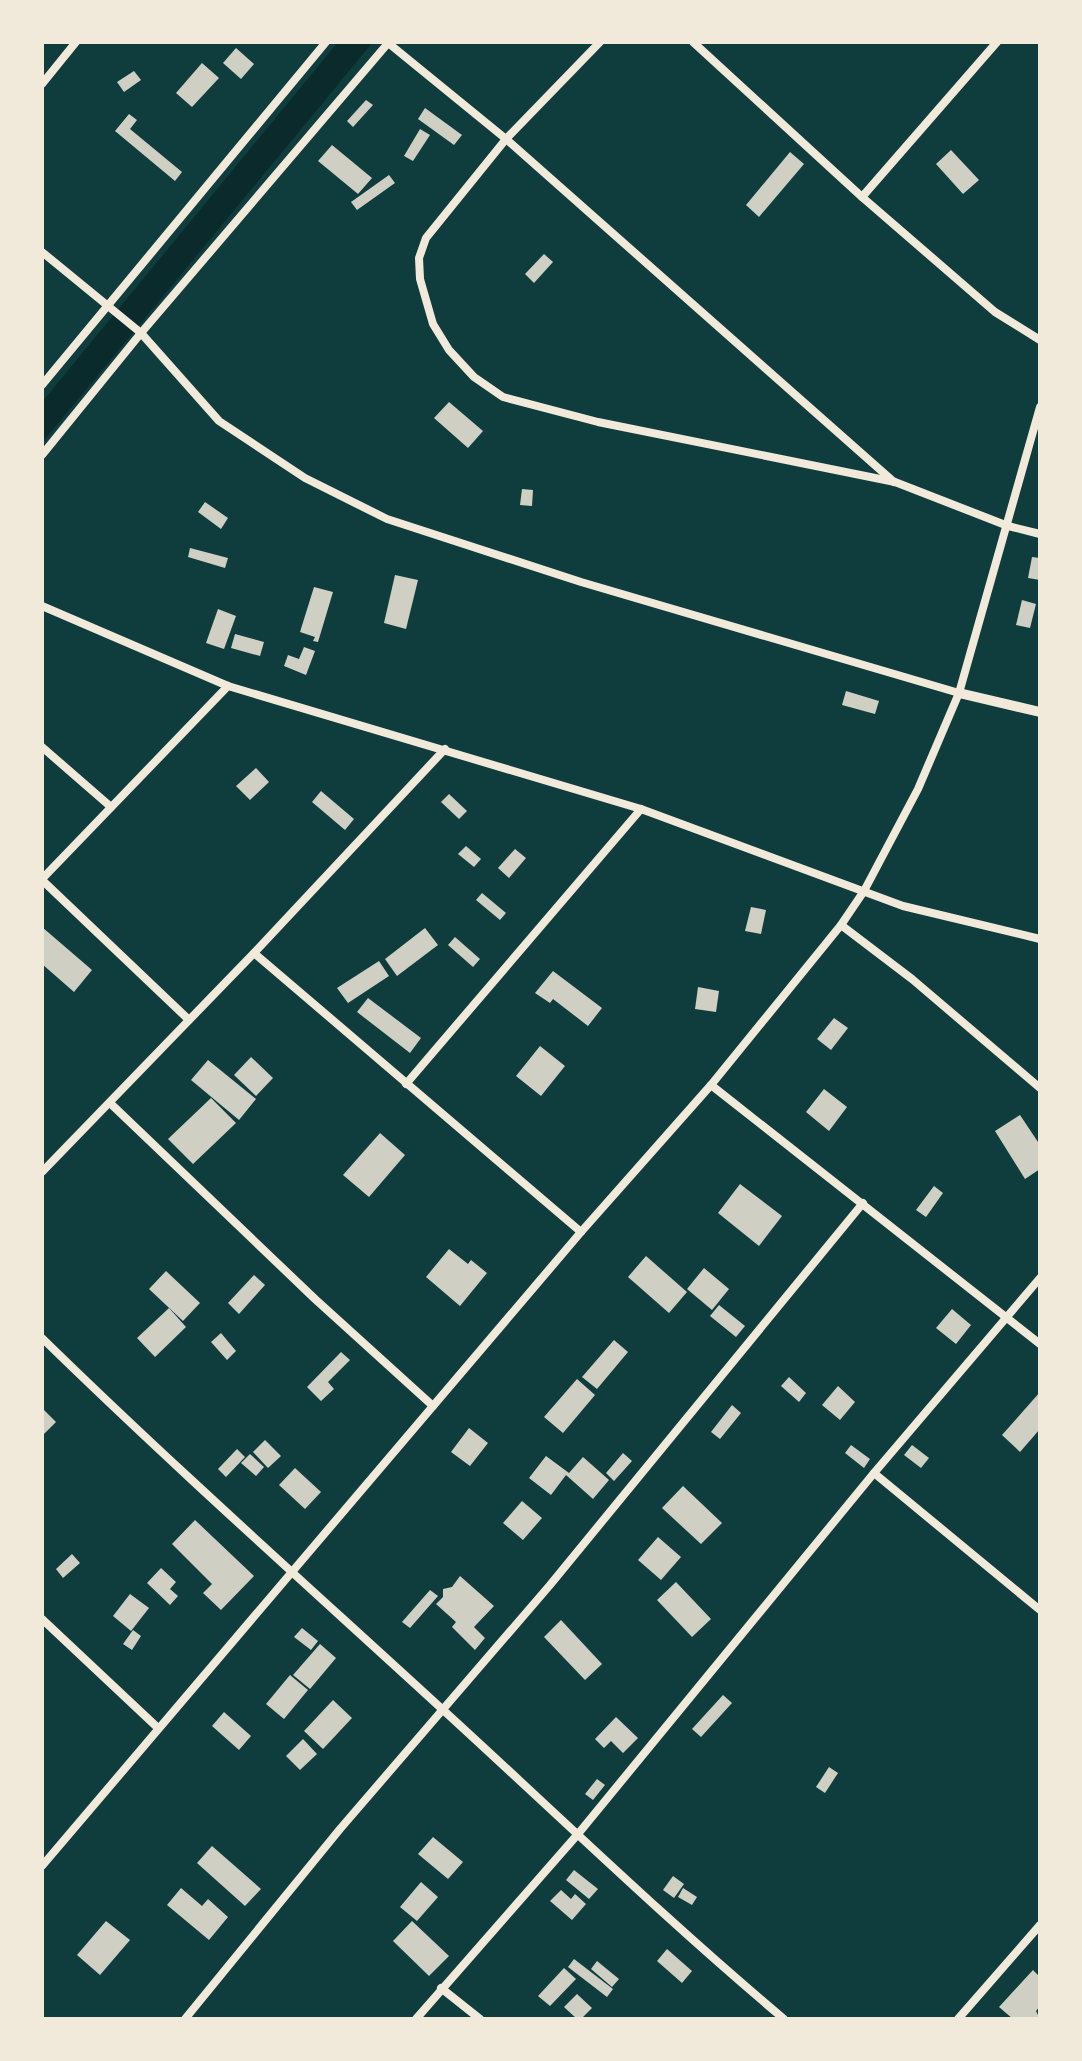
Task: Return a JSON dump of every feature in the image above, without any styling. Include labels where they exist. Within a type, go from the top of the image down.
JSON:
[{"type":"street","points":[[42,84],[76,42]]},
{"type":"street","points":[[42,385],[326,42]]},
{"type":"street","points":[[42,455],[141,333],[388,42],[506,139],[895,482]]},
{"type":"street","points":[[600,42],[506,139],[426,238],[419,258],[420,279],[433,324],[449,350],[474,377],[503,397],[598,422],[895,482],[1008,526],[1040,534]]},
{"type":"street","points":[[693,42],[862,197],[995,312],[1040,340]]},
{"type":"street","points":[[862,197],[997,42]]},
{"type":"street","points":[[42,252],[141,333],[219,421],[305,478],[387,519],[427,534],[959,693],[1040,712]]},
{"type":"street","points":[[42,1866],[581,1232],[711,1085],[841,925],[864,891],[918,789],[959,693],[1040,407]]},
{"type":"street","points":[[42,606],[228,686],[641,809],[903,906],[1040,939]]},
{"type":"street","points":[[189,1020],[42,880],[228,686]]},
{"type":"street","points":[[42,747],[111,807]]},
{"type":"street","points":[[42,1172],[254,953],[445,749]]},
{"type":"street","points":[[406,1084],[641,809]]},
{"type":"street","points":[[841,925],[912,979],[1040,1088]]},
{"type":"street","points":[[254,953],[581,1232]]},
{"type":"street","points":[[711,1085],[1040,1344]]},
{"type":"street","points":[[110,1103],[315,1299],[433,1406]]},
{"type":"street","points":[[185,2019],[442,1709],[550,1585],[863,1203]]},
{"type":"street","points":[[416,2019],[578,1834],[874,1473],[1040,1278]]},
{"type":"street","points":[[42,1338],[290,1572],[694,1942],[784,2019]]},
{"type":"street","points":[[874,1473],[1040,1610]]},
{"type":"street","points":[[42,1619],[158,1728]]},
{"type":"street","points":[[958,2019],[1040,1925]]},
{"type":"street","points":[[441,1988],[480,2019]]},
{"type":"water","points":[[338,42],[373,42],[42,443],[42,402]]},
{"type":"building","points":[[236,48],[254,64],[241,79],[223,63]]},
{"type":"building","points":[[202,63],[219,78],[192,107],[176,93]]},
{"type":"building","points":[[134,71],[141,80],[124,92],[117,82]]},
{"type":"building","points":[[366,100],[373,105],[353,127],[347,121]]},
{"type":"building","points":[[425,108],[462,135],[454,145],[418,119]]},
{"type":"building","points":[[129,114],[137,120],[130,129],[182,172],[175,181],[115,131]]},
{"type":"building","points":[[420,129],[430,135],[413,161],[404,156]]},
{"type":"building","points":[[332,145],[372,178],[358,194],[318,161]]},
{"type":"building","points":[[951,150],[979,180],[963,194],[936,164]]},
{"type":"building","points":[[790,152],[804,164],[759,217],[746,205]]},
{"type":"building","points":[[389,175],[395,183],[357,210],[351,202]]},
{"type":"building","points":[[544,254],[553,262],[534,283],[525,274]]},
{"type":"building","points":[[449,402],[483,431],[468,448],[434,418]]},
{"type":"building","points":[[522,489],[533,490],[532,506],[520,505]]},
{"type":"building","points":[[205,502],[228,518],[221,529],[198,512]]},
{"type":"building","points":[[190,548],[228,558],[225,568],[188,557]]},
{"type":"building","points":[[1032,557],[1040,558],[1040,580],[1028,578]]},
{"type":"building","points":[[395,575],[418,580],[406,629],[384,623]]},
{"type":"building","points":[[314,587],[333,592],[318,642],[313,641],[315,637],[300,632]]},
{"type":"building","points":[[1022,600],[1036,604],[1030,628],[1016,625]]},
{"type":"building","points":[[218,609],[236,616],[224,649],[206,643]]},
{"type":"building","points":[[235,634],[264,642],[260,656],[231,648]]},
{"type":"building","points":[[304,647],[315,651],[306,675],[284,666],[288,655],[299,659]]},
{"type":"building","points":[[846,691],[879,701],[875,714],[842,705]]},
{"type":"building","points":[[256,768],[269,782],[250,800],[236,786]]},
{"type":"building","points":[[321,791],[354,819],[345,830],[312,802]]},
{"type":"building","points":[[449,794],[467,811],[459,819],[441,802]]},
{"type":"building","points":[[466,846],[481,859],[474,867],[458,854]]},
{"type":"building","points":[[515,849],[526,858],[509,878],[498,868]]},
{"type":"building","points":[[482,893],[506,913],[500,920],[476,900]]},
{"type":"building","points":[[751,907],[766,910],[761,934],[745,931]]},
{"type":"building","points":[[42,927],[92,970],[74,992],[42,964]]},
{"type":"building","points":[[425,928],[438,945],[397,976],[385,959]]},
{"type":"building","points":[[455,937],[480,959],[473,967],[448,945]]},
{"type":"building","points":[[379,961],[389,976],[348,1003],[337,988]]},
{"type":"building","points":[[553,971],[602,1008],[588,1026],[553,999],[550,1003],[535,993]]},
{"type":"building","points":[[698,987],[719,991],[716,1012],[695,1009]]},
{"type":"building","points":[[368,998],[421,1038],[410,1053],[357,1012]]},
{"type":"building","points":[[834,1018],[848,1028],[831,1050],[817,1039]]},
{"type":"building","points":[[540,1046],[565,1066],[541,1096],[516,1076]]},
{"type":"building","points":[[251,1057],[273,1078],[256,1096],[234,1075]]},
{"type":"building","points":[[208,1060],[256,1099],[239,1120],[191,1080]]},
{"type":"building","points":[[824,1089],[847,1107],[829,1131],[806,1112]]},
{"type":"building","points":[[211,1098],[236,1123],[193,1164],[168,1139]]},
{"type":"building","points":[[1020,1115],[1040,1145],[1040,1169],[1025,1179],[995,1131]]},
{"type":"building","points":[[380,1133],[405,1155],[369,1197],[343,1175]]},
{"type":"building","points":[[740,1184],[782,1216],[759,1246],[718,1213]]},
{"type":"building","points":[[934,1186],[943,1193],[926,1217],[916,1210]]},
{"type":"building","points":[[449,1249],[468,1264],[471,1260],[487,1273],[460,1306],[426,1277]]},
{"type":"building","points":[[646,1256],[687,1292],[669,1313],[628,1277]]},
{"type":"building","points":[[704,1268],[729,1289],[712,1310],[687,1289]]},
{"type":"building","points":[[166,1271],[200,1303],[183,1321],[149,1289]]},
{"type":"building","points":[[254,1275],[265,1285],[239,1314],[228,1303]]},
{"type":"building","points":[[719,1305],[745,1326],[736,1337],[710,1316]]},
{"type":"building","points":[[169,1308],[186,1327],[155,1357],[137,1338]]},
{"type":"building","points":[[952,1309],[971,1325],[956,1344],[936,1328]]},
{"type":"building","points":[[221,1333],[236,1351],[227,1360],[211,1342]]},
{"type":"building","points":[[614,1340],[628,1352],[597,1389],[582,1377]]},
{"type":"building","points":[[341,1352],[350,1360],[328,1382],[334,1389],[321,1401],[307,1387]]},
{"type":"building","points":[[789,1377],[806,1393],[799,1402],[781,1386]]},
{"type":"building","points":[[577,1379],[595,1395],[563,1433],[544,1417]]},
{"type":"building","points":[[838,1386],[855,1402],[840,1420],[822,1405]]},
{"type":"building","points":[[1040,1392],[1040,1429],[1020,1452],[1002,1435]]},
{"type":"building","points":[[732,1405],[741,1413],[720,1439],[711,1432]]},
{"type":"building","points":[[42,1408],[56,1422],[42,1436]]},
{"type":"building","points":[[469,1428],[488,1443],[470,1466],[451,1452]]},
{"type":"building","points":[[265,1440],[281,1456],[268,1468],[253,1452]]},
{"type":"building","points":[[851,1445],[870,1459],[864,1468],[845,1453]]},
{"type":"building","points":[[912,1445],[929,1458],[921,1468],[904,1455]]},
{"type":"building","points":[[237,1449],[245,1457],[226,1477],[218,1469]]},
{"type":"building","points":[[623,1453],[632,1461],[614,1481],[606,1473]]},
{"type":"building","points":[[250,1454],[264,1467],[256,1476],[241,1463]]},
{"type":"building","points":[[546,1456],[569,1473],[583,1457],[609,1480],[593,1499],[566,1475],[551,1495],[529,1478]]},
{"type":"building","points":[[295,1468],[321,1492],[305,1509],[279,1485]]},
{"type":"building","points":[[683,1486],[722,1523],[701,1544],[662,1508]]},
{"type":"building","points":[[522,1501],[542,1518],[523,1540],[503,1523]]},
{"type":"building","points":[[195,1520],[254,1576],[221,1610],[203,1593],[212,1584],[172,1544]]},
{"type":"building","points":[[658,1537],[681,1557],[661,1580],[638,1560]]},
{"type":"building","points":[[72,1554],[80,1563],[63,1578],[56,1569]]},
{"type":"building","points":[[161,1568],[176,1582],[170,1589],[178,1596],[170,1605],[147,1583]]},
{"type":"building","points":[[460,1576],[494,1606],[474,1627],[485,1638],[475,1650],[452,1627],[456,1622],[436,1604],[443,1597],[443,1589],[452,1587]]},
{"type":"building","points":[[676,1582],[711,1619],[692,1637],[657,1600]]},
{"type":"building","points":[[430,1590],[438,1596],[410,1628],[402,1622]]},
{"type":"building","points":[[130,1594],[149,1608],[131,1631],[113,1616]]},
{"type":"building","points":[[561,1620],[602,1664],[585,1680],[544,1637]]},
{"type":"building","points":[[302,1628],[318,1641],[311,1650],[294,1637]]},
{"type":"building","points":[[133,1630],[141,1636],[132,1650],[123,1644]]},
{"type":"building","points":[[320,1644],[336,1658],[310,1689],[293,1675]]},
{"type":"building","points":[[290,1675],[308,1690],[284,1719],[266,1704]]},
{"type":"building","points":[[723,1695],[732,1703],[701,1737],[692,1729]]},
{"type":"building","points":[[333,1700],[352,1718],[323,1749],[304,1731]]},
{"type":"building","points":[[224,1712],[251,1736],[239,1750],[212,1726]]},
{"type":"building","points":[[616,1717],[638,1738],[623,1753],[611,1741],[604,1748],[595,1739]]},
{"type":"building","points":[[303,1739],[317,1754],[300,1770],[286,1756]]},
{"type":"building","points":[[829,1767],[838,1773],[825,1793],[816,1787]]},
{"type":"building","points":[[597,1779],[605,1785],[593,1800],[585,1794]]},
{"type":"building","points":[[433,1837],[463,1862],[448,1879],[418,1854]]},
{"type":"building","points":[[212,1846],[261,1889],[245,1906],[197,1863]]},
{"type":"building","points":[[574,1870],[598,1889],[589,1899],[566,1880]]},
{"type":"building","points":[[673,1876],[684,1884],[674,1898],[663,1890]]},
{"type":"building","points":[[421,1882],[438,1897],[417,1921],[400,1907]]},
{"type":"building","points":[[181,1888],[202,1906],[208,1899],[228,1917],[209,1940],[167,1905]]},
{"type":"building","points":[[683,1888],[697,1897],[692,1905],[678,1897]]},
{"type":"building","points":[[561,1890],[571,1899],[575,1894],[586,1904],[572,1920],[550,1901]]},
{"type":"building","points":[[106,1921],[130,1940],[100,1975],[77,1955]]},
{"type":"building","points":[[412,1921],[449,1956],[429,1976],[393,1941]]},
{"type":"building","points":[[667,1949],[692,1971],[682,1983],[657,1961]]},
{"type":"building","points":[[574,1959],[613,1989],[607,1997],[568,1967]]},
{"type":"building","points":[[597,1961],[619,1979],[612,1987],[591,1969]]},
{"type":"building","points":[[564,1968],[576,1979],[550,2006],[538,1996]]},
{"type":"building","points":[[1033,1970],[1040,1977],[1040,2006],[1036,2011],[1040,2019],[1013,2019],[999,2007]]},
{"type":"building","points":[[577,1994],[592,2008],[581,2019],[564,2007]]}]
